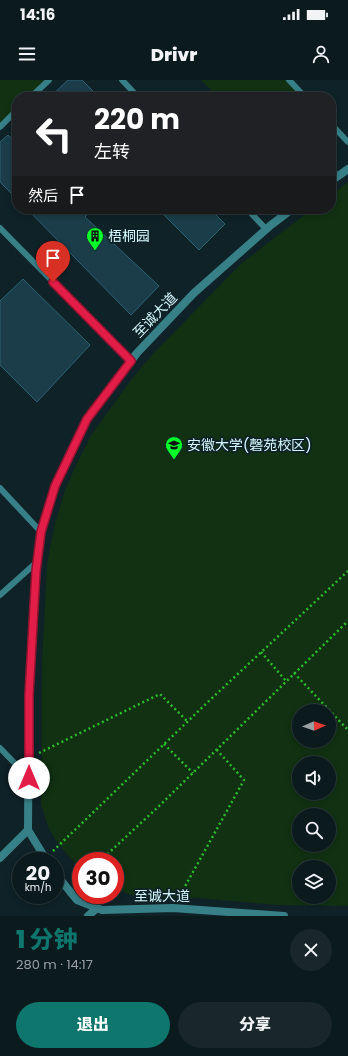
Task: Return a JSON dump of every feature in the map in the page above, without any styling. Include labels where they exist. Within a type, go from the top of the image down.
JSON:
[{"type":"street","points":[[336,177],[348,169]]},
{"type":"street","name":"至诚大道","points":[[28,830],[29,695],[37,562],[41,532],[55,486],[87,419],[131,361],[194,293],[266,229],[286,214]]},
{"type":"street","points":[[0,858],[28,830],[41,852]]},
{"type":"street","name":"至诚大道","points":[[64,884],[77,900],[102,910],[173,908],[238,914],[284,916]]},
{"type":"street","points":[[88,916],[97,908]]},
{"type":"lane","points":[[36,92],[49,80]]},
{"type":"lane","points":[[122,80],[133,92]]},
{"type":"lane","points":[[289,80],[300,92]]},
{"type":"lane","points":[[0,127],[12,115]]},
{"type":"lane","points":[[336,129],[348,142]]},
{"type":"lane","points":[[252,214],[266,229]]},
{"type":"lane","points":[[0,228],[131,361]]},
{"type":"lane","points":[[0,488],[41,532]]},
{"type":"lane","points":[[0,595],[37,562]]},
{"type":"lane","points":[[0,748],[29,778]]},
{"type":"path","points":[[54,852],[187,721],[348,570]]},
{"type":"path","points":[[110,852],[193,773],[348,621]]},
{"type":"path","points":[[260,652],[286,681]]},
{"type":"path","points":[[294,673],[348,730]]},
{"type":"path","points":[[29,758],[160,694],[187,721]]},
{"type":"path","points":[[164,744],[193,773]]},
{"type":"path","points":[[173,908],[244,780],[216,749]]},
{"type":"green space","points":[[0,80],[46,80],[33,92],[12,92],[12,112],[0,123]]},
{"type":"green space","points":[[201,80],[289,80],[300,92],[213,92]]},
{"type":"green space","name":"安徽大学(磬苑校区)","points":[[348,182],[348,906],[278,905],[198,898],[135,896],[124,892],[124,852],[72,852],[72,859],[54,838],[48,826],[41,805],[42,665],[47,564],[54,528],[65,490],[92,434],[131,380],[151,356],[242,263],[306,214],[336,214],[336,191]]},
{"type":"building","points":[[68,80],[82,80],[94,92],[55,92]]},
{"type":"building","points":[[8,135],[12,139],[12,194],[0,182],[0,142]]},
{"type":"building","name":"梧桐园","points":[[32,214],[88,214],[85,217],[159,286],[131,315]]},
{"type":"building","name":"梧桐园","points":[[163,214],[215,214],[225,224],[199,250]]},
{"type":"building","points":[[23,279],[90,345],[37,402],[0,365],[0,301]]},
{"type":"place","name":"梧桐园","points":[[95,251]]},
{"type":"place","name":"安徽大学(磬苑校区)","points":[[174,460]]},
{"type":"route","points":[[29,778],[29,695],[36,571],[41,532],[55,486],[87,419],[131,361],[53,282]]}]
